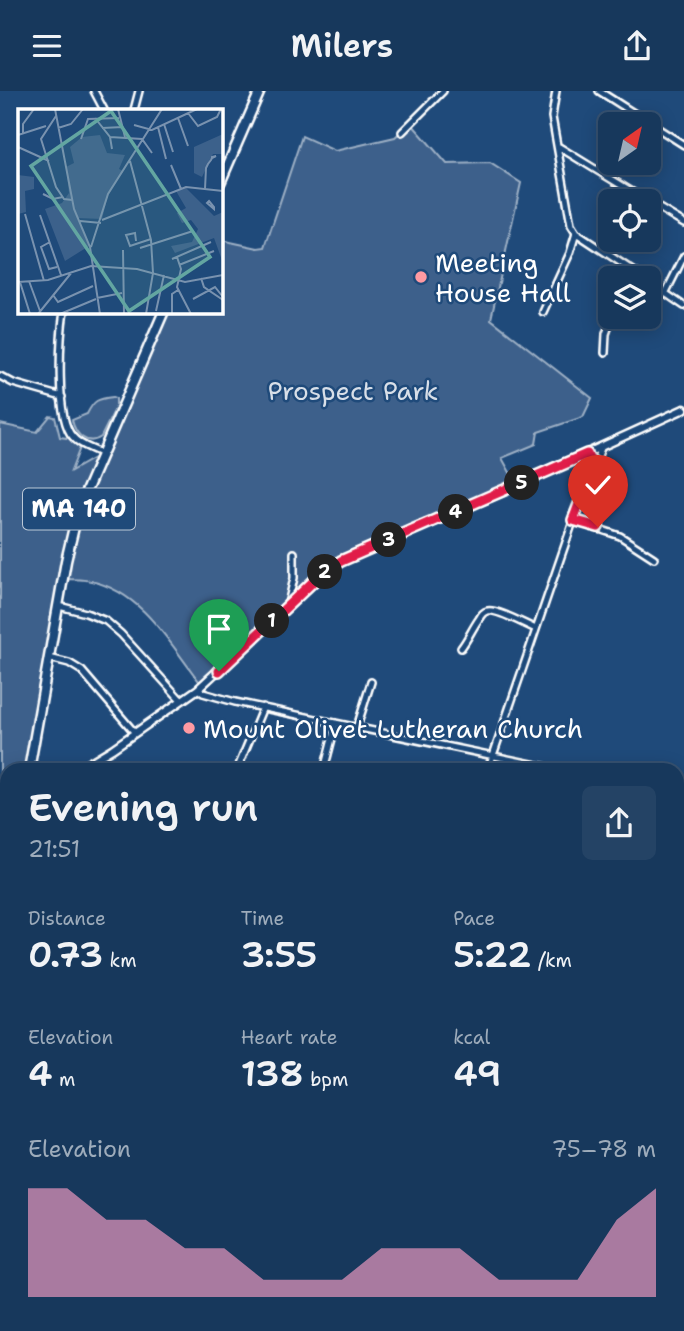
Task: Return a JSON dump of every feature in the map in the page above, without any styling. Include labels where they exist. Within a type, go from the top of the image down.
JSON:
[{"type":"main road","points":[[222,178],[260,91]]},
{"type":"main road","name":"MA 140","points":[[30,763],[66,561],[78,510],[163,313]]},
{"type":"street","points":[[94,91],[103,109]]},
{"type":"street","points":[[134,109],[139,91]]},
{"type":"street","points":[[402,132],[443,91]]},
{"type":"street","points":[[556,91],[552,117],[571,225],[576,233],[625,266]]},
{"type":"street","points":[[599,91],[684,145]]},
{"type":"street","points":[[559,147],[627,189]]},
{"type":"street","points":[[661,210],[684,223]]},
{"type":"street","points":[[543,312],[570,253],[576,233]]},
{"type":"street","points":[[664,294],[684,256]]},
{"type":"street","points":[[661,292],[684,306]]},
{"type":"street","points":[[64,313],[61,347],[63,415],[70,435],[81,445],[102,454]]},
{"type":"street","points":[[605,353],[608,329]]},
{"type":"street","points":[[0,376],[13,383],[62,397]]},
{"type":"street","points":[[89,763],[198,689],[312,584],[342,560],[601,448],[684,409]]},
{"type":"street","points":[[490,763],[573,520],[601,448]]},
{"type":"street","points":[[587,454],[595,463]]},
{"type":"street","points":[[573,520],[623,537],[654,558]]},
{"type":"street","points":[[287,607],[299,580],[293,553]]},
{"type":"street","points":[[299,580],[312,584]]},
{"type":"street","points":[[59,606],[95,616],[112,625],[181,700]]},
{"type":"street","points":[[461,649],[486,611],[498,612],[536,629]]},
{"type":"street","points":[[49,658],[69,663],[82,671],[135,733]]},
{"type":"street","points":[[357,727],[371,682]]},
{"type":"street","points":[[198,689],[223,699],[526,763]]},
{"type":"street","points":[[240,763],[263,707]]},
{"type":"street","points":[[326,763],[336,723]]},
{"type":"green space","name":"Prospect Park","points":[[411,123],[447,164],[490,163],[521,183],[491,319],[592,398],[583,417],[538,432],[536,444],[502,458],[517,485],[331,567],[202,685],[155,623],[126,597],[110,587],[91,581],[63,579],[30,763],[0,763],[0,424],[37,432],[50,416],[55,417],[60,437],[74,439],[81,445],[71,471],[101,454],[164,313],[222,313],[222,240],[265,247],[302,136],[335,151],[395,137]]},
{"type":"green space","points":[[116,398],[116,407],[101,437],[86,440],[76,430],[72,420],[87,414],[97,401]]},
{"type":"place","name":"Meeting House Hall","points":[[421,277]]},
{"type":"place","name":"Mount Olivet Lutheran Church","points":[[189,728]]},
{"type":"route","points":[[219,671],[319,576],[341,561],[587,454],[595,463],[573,520],[598,527]]}]
